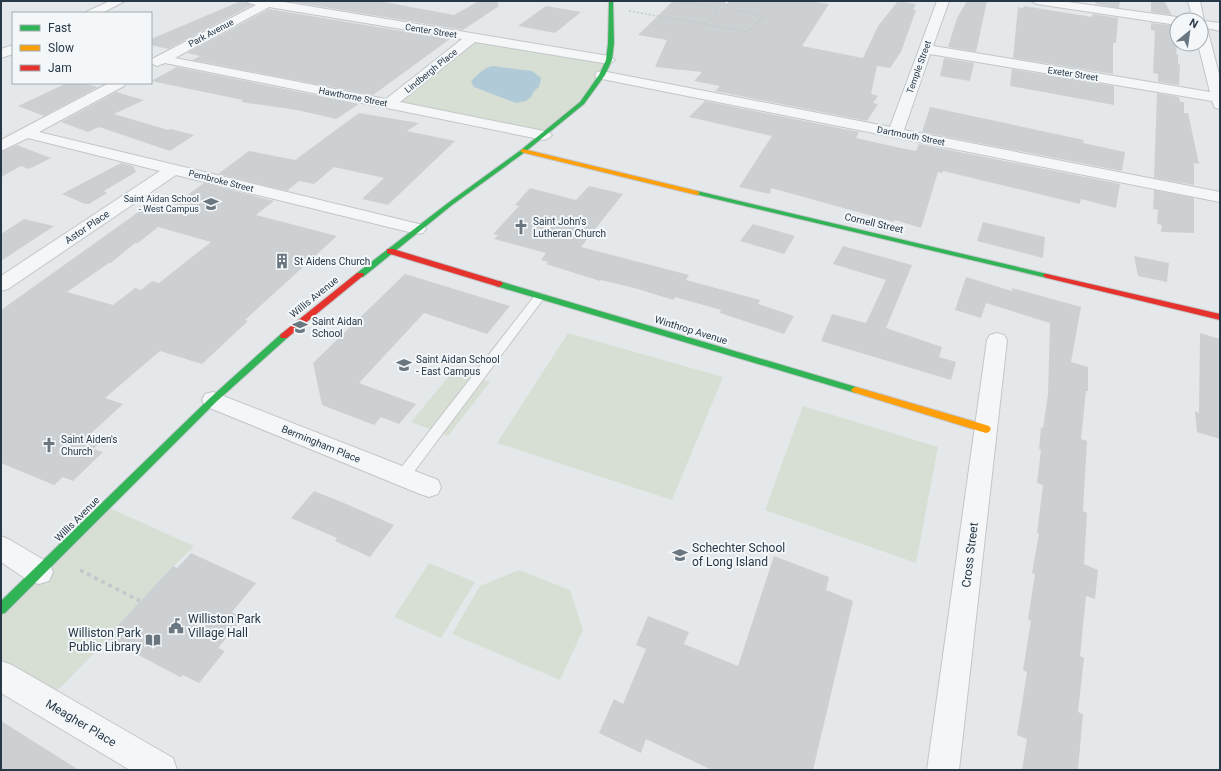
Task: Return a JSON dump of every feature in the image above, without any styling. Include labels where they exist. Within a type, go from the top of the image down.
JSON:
[{"type":"street","points":[[94,12],[119,1]]},
{"type":"street","name":"Center Street","points":[[253,1],[269,2],[472,38],[609,60]]},
{"type":"street","name":"Willis Avenue","points":[[1,609],[213,400],[290,330],[417,229],[544,135],[582,103],[602,75],[609,60],[611,43],[611,1]]},
{"type":"street","name":"Temple Street","points":[[895,133],[943,1]]},
{"type":"street","points":[[1037,1],[1169,20]]},
{"type":"street","points":[[1194,1],[1197,12]]},
{"type":"street","name":"Park Avenue","points":[[157,62],[269,2]]},
{"type":"street","points":[[1209,25],[1220,27]]},
{"type":"street","name":"Lindbergh Place","points":[[389,104],[472,38]]},
{"type":"street","points":[[1,54],[12,49]]},
{"type":"street","name":"Exeter Street","points":[[925,49],[1219,100]]},
{"type":"street","points":[[1207,52],[1219,100]]},
{"type":"street","name":"Hawthorne Street","points":[[157,62],[389,104],[544,135]]},
{"type":"street","name":"Dartmouth Street","points":[[602,75],[1220,197]]},
{"type":"street","points":[[1,146],[117,84]]},
{"type":"street","name":"Pembroke Street","points":[[26,133],[417,229]]},
{"type":"street","name":"Cornell Street","points":[[523,151],[1220,317]]},
{"type":"street","name":"Astor Place","points":[[1,285],[173,169]]},
{"type":"street","name":"Winthrop Avenue","points":[[390,251],[986,429]]},
{"type":"street","name":"Cross Street","points":[[943,770],[997,340]]},
{"type":"street","name":"Bermingham Place","points":[[213,400],[428,487]]},
{"type":"street","points":[[1,548],[39,572]]},
{"type":"street","name":"Meagher Place","points":[[1,676],[161,770]]},
{"type":"lane","points":[[402,476],[540,296]]},
{"type":"path","points":[[629,11],[748,32],[764,16],[679,1]]},
{"type":"path","points":[[706,24],[727,2]]},
{"type":"path","points":[[80,570],[140,600]]},
{"type":"shaded area","points":[[475,38],[609,60],[590,93],[542,134],[394,104]]},
{"type":"shaded area","points":[[568,333],[723,377],[672,500],[497,443]]},
{"type":"shaded area","points":[[454,370],[490,382],[448,436],[411,422]]},
{"type":"shaded area","points":[[803,406],[938,447],[916,563],[765,510]]},
{"type":"shaded area","points":[[105,506],[194,546],[173,566],[106,638],[108,639],[48,700],[1,674],[1,608]]},
{"type":"shaded area","points":[[429,563],[475,582],[441,638],[394,617]]},
{"type":"shaded area","points":[[519,570],[570,590],[583,630],[560,680],[452,634],[480,586]]},
{"type":"water","points":[[493,66],[532,71],[541,78],[539,87],[526,101],[516,103],[474,87],[471,82],[475,77],[484,70]]},
{"type":"building","points":[[241,1],[246,1],[252,5],[168,49],[152,45],[152,39]]},
{"type":"building","points":[[287,1],[379,1],[454,15],[479,1],[497,1],[499,6],[463,30]]},
{"type":"building","points":[[673,1],[723,1],[726,5],[731,1],[808,1],[829,4],[802,46],[863,58],[878,26],[898,1],[916,4],[913,10],[916,10],[901,52],[890,68],[877,66],[871,94],[878,96],[873,103],[878,104],[867,121],[715,91],[720,86],[694,81],[702,72],[655,67],[667,40],[638,35]]},
{"type":"building","points":[[967,1],[987,1],[976,52],[948,47],[957,18]]},
{"type":"building","points":[[1096,1],[1120,1],[1119,8],[1095,4]]},
{"type":"building","points":[[1151,1],[1164,1],[1170,12],[1169,15],[1151,12]]},
{"type":"building","points":[[546,6],[581,12],[555,33],[518,26]]},
{"type":"building","points":[[1024,6],[1092,17],[1093,14],[1118,18],[1116,43],[1113,43],[1113,74],[1013,58],[1018,7],[1023,8]]},
{"type":"building","points":[[269,9],[450,39],[373,95],[192,60],[200,56],[187,53]]},
{"type":"building","points":[[1151,23],[1169,25],[1169,52],[1176,52],[1176,54],[1178,54],[1178,64],[1180,64],[1179,85],[1158,82],[1158,74],[1153,73],[1155,31],[1151,30]]},
{"type":"building","points":[[944,58],[974,63],[970,81],[940,76]]},
{"type":"building","points":[[177,67],[359,104],[336,119],[297,110],[241,102],[243,100],[152,80]]},
{"type":"building","points":[[1012,69],[1114,86],[1114,105],[1010,86]]},
{"type":"building","points":[[65,84],[85,84],[98,87],[44,116],[18,106]]},
{"type":"building","points":[[116,92],[144,100],[114,114],[168,130],[171,129],[194,135],[170,151],[99,127],[88,132],[61,122]]},
{"type":"building","points":[[1157,93],[1179,97],[1180,102],[1184,102],[1184,113],[1188,113],[1199,164],[1194,163],[1194,185],[1154,178]]},
{"type":"building","points":[[705,101],[859,132],[856,138],[916,151],[919,144],[1120,184],[1116,208],[1081,199],[1080,204],[943,171],[942,173],[938,172],[921,228],[771,188],[770,194],[739,187],[772,136],[689,117]]},
{"type":"building","points":[[930,107],[1084,140],[1083,143],[1125,152],[1122,171],[922,132]]},
{"type":"building","points":[[359,113],[419,123],[407,131],[455,141],[388,205],[362,199],[384,178],[334,167],[314,184],[299,181],[287,191],[218,174],[249,151],[295,160]]},
{"type":"building","points":[[17,145],[51,158],[29,169],[21,166],[1,177],[1,152]]},
{"type":"building","points":[[121,163],[133,166],[136,172],[104,191],[107,193],[89,204],[85,204],[62,194]]},
{"type":"building","points":[[204,183],[274,201],[256,215],[337,236],[245,320],[248,321],[202,364],[160,351],[105,398],[123,404],[87,437],[101,442],[93,449],[103,452],[73,481],[63,477],[54,485],[1,463],[1,310],[144,208],[146,209],[153,204],[168,209]],"holes":[[[158,227],[211,242],[159,283],[152,281],[141,290],[135,288],[113,305],[67,292],[111,263],[135,243],[138,243]]]},
{"type":"building","points":[[589,186],[623,194],[581,247],[689,275],[686,280],[760,300],[758,304],[794,316],[784,334],[720,313],[721,310],[675,297],[673,300],[638,289],[600,281],[546,264],[548,262],[541,260],[546,253],[494,239],[498,235],[493,234],[519,206],[515,205],[530,188],[576,200]]},
{"type":"building","points":[[1154,190],[1194,198],[1194,233],[1161,232],[1162,225],[1157,224],[1158,210],[1153,209]]},
{"type":"building","points":[[24,219],[54,226],[1,261],[1,234]]},
{"type":"building","points":[[983,222],[1045,237],[1043,258],[977,241]]},
{"type":"building","points":[[753,224],[795,236],[784,254],[740,241]]},
{"type":"building","points":[[843,246],[912,265],[886,328],[942,347],[939,357],[956,362],[951,380],[821,341],[832,314],[866,323],[886,280],[833,264]]},
{"type":"building","points":[[1134,256],[1169,263],[1167,282],[1138,276]]},
{"type":"building","name":"Saint Aidan School - East Campus","points":[[405,274],[510,306],[487,334],[424,313],[359,383],[416,404],[399,424],[381,417],[374,425],[322,405],[313,363]]},
{"type":"building","points":[[966,277],[1012,291],[1012,288],[1081,307],[1071,362],[1088,367],[1088,391],[1086,391],[1081,439],[1087,441],[1083,511],[1087,513],[1084,564],[1098,570],[1095,599],[1086,596],[1080,656],[1084,658],[1078,712],[1083,714],[1078,770],[1022,770],[1027,739],[1017,735],[1027,672],[1023,670],[1031,621],[1028,619],[1035,574],[1032,573],[1039,534],[1037,533],[1043,485],[1037,483],[1041,450],[1039,449],[1041,427],[1043,428],[1048,394],[1050,323],[986,303],[981,318],[955,310]]},
{"type":"building","points":[[1200,333],[1220,339],[1220,439],[1197,432],[1195,411],[1199,413]]},
{"type":"building","points":[[314,491],[394,525],[370,557],[335,541],[337,538],[291,518]]},
{"type":"building","name":"Williston Park Village Hall","points":[[191,553],[256,583],[232,612],[243,618],[218,648],[225,651],[199,683],[183,675],[180,677],[106,638],[173,566],[177,568]]},
{"type":"building","points":[[774,556],[829,577],[826,590],[853,601],[813,770],[712,770],[646,739],[641,753],[599,733],[614,699],[623,704],[646,649],[636,645],[648,616],[689,632],[684,644],[738,666]]},
{"type":"building","points":[[1,721],[79,770],[1,770]]},
{"type":"traffic: fast","points":[[360,275],[450,204],[523,151],[582,103],[602,75],[609,60],[611,43],[611,1]]},
{"type":"traffic: fast","points":[[697,193],[1047,276]]},
{"type":"traffic: fast","points":[[499,284],[856,390]]},
{"type":"traffic: fast","points":[[1,609],[213,400],[284,336]]},
{"type":"traffic: slow","points":[[523,151],[697,193]]},
{"type":"traffic: slow","points":[[856,390],[986,429]]},
{"type":"traffic: jam","points":[[390,251],[499,284]]},
{"type":"traffic: jam","points":[[284,336],[360,275]]},
{"type":"traffic: jam","points":[[1047,276],[1220,317]]},
{"type":"place","name":"Saint Aidan School - West Campus","points":[[211,204]]},
{"type":"place","name":"Saint John's Lutheran Church","points":[[521,227]]},
{"type":"place","name":"St Aidens Church","points":[[282,261]]},
{"type":"place","name":"Saint Aidan School","points":[[300,327]]},
{"type":"place","name":"Saint Aidan School - East Campus","points":[[404,365]]},
{"type":"place","name":"Saint Aiden's Church","points":[[49,445]]},
{"type":"place","name":"Schechter School of Long Island","points":[[680,555]]},
{"type":"place","name":"Williston Park Village Hall","points":[[176,626]]},
{"type":"place","name":"Williston Park Public Library","points":[[153,640]]}]
